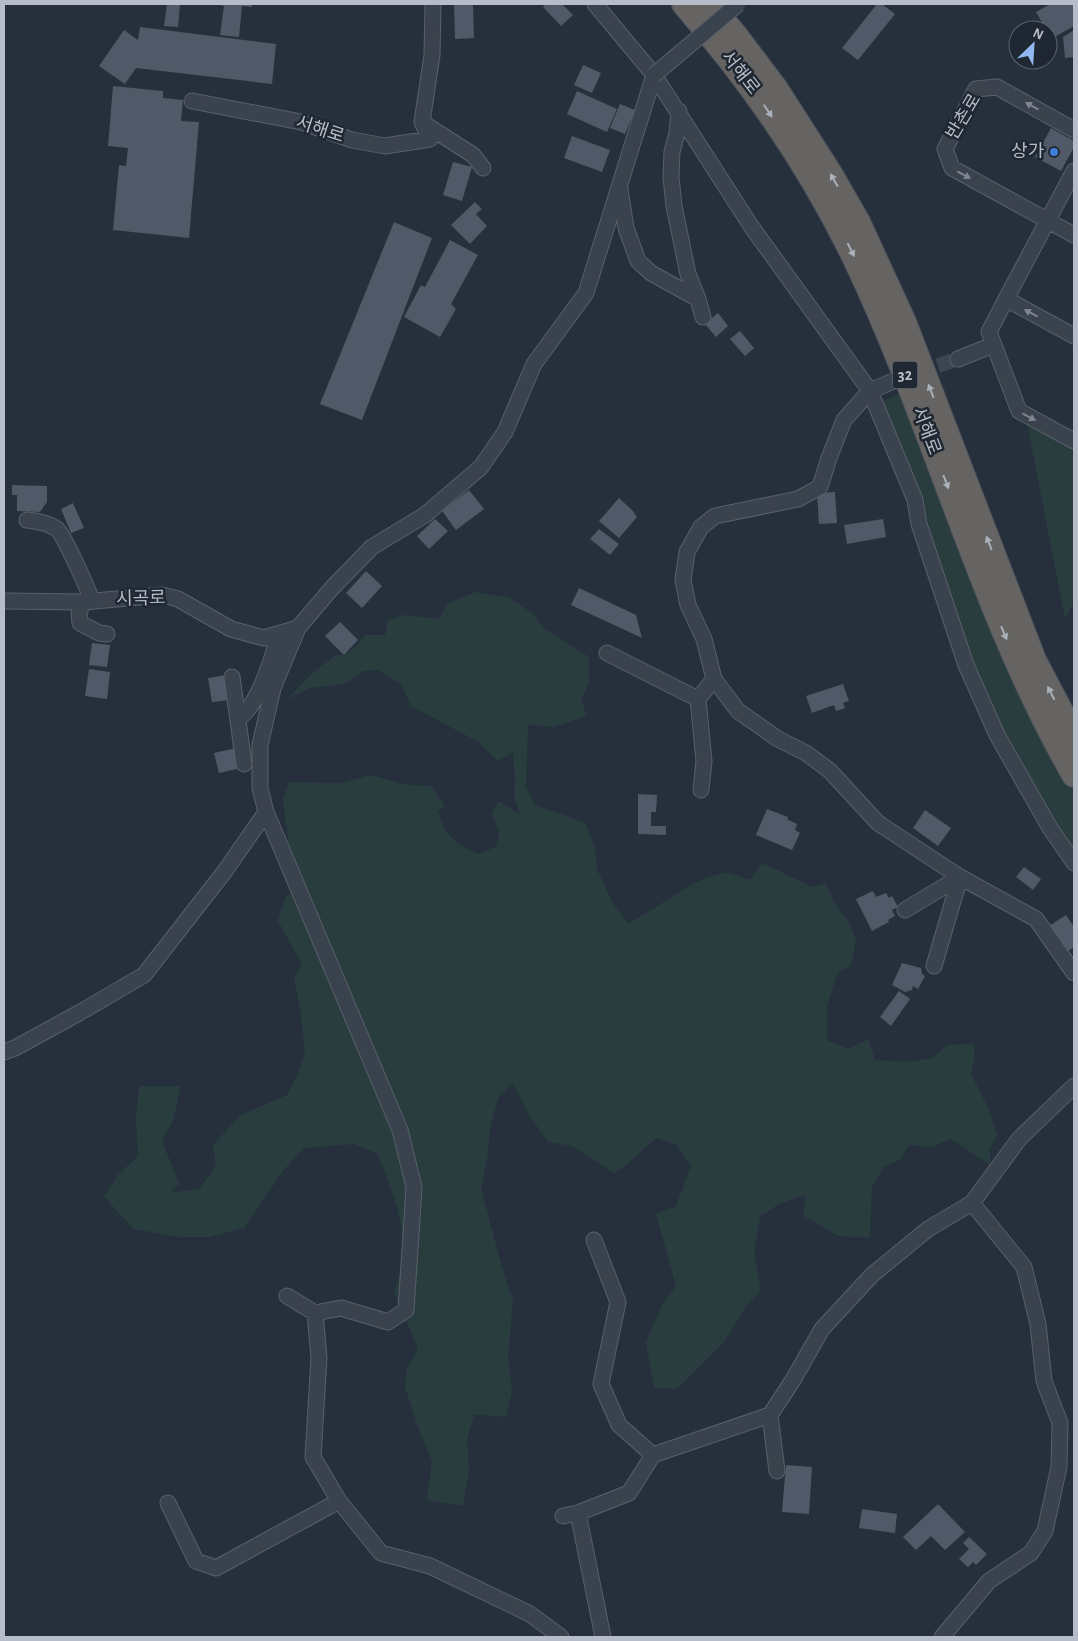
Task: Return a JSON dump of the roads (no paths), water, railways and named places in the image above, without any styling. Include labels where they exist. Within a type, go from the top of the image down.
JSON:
[{"type":"highway","name":"서해로","points":[[684,4],[749,83],[791,144],[829,207],[890,336],[984,586],[1005,635],[1051,735],[1074,775]]},
{"type":"highway","name":"서해로","points":[[709,4],[776,89],[831,175],[858,222],[904,322],[1034,660],[1074,736]]},
{"type":"street","name":"서해로","points":[[192,101],[301,122],[352,140],[384,146],[430,139],[422,122],[432,55],[432,4]]},
{"type":"street","points":[[595,4],[654,75],[679,111],[751,226],[870,391],[915,500],[919,524],[966,665],[997,735],[1050,828],[1074,863]]},
{"type":"street","points":[[287,1296],[315,1313],[341,1308],[388,1322],[406,1310],[414,1187],[400,1130],[266,812],[260,788],[260,745],[273,688],[298,628],[332,588],[372,547],[425,515],[481,468],[506,432],[534,364],[586,293],[654,75],[738,4]]},
{"type":"street","name":"반촌로","points":[[1074,130],[997,87],[976,89],[945,148],[952,168],[1074,235]]},
{"type":"street","points":[[679,111],[671,177],[674,206],[688,274],[703,317]]},
{"type":"street","points":[[422,122],[473,155],[483,168]]},
{"type":"street","points":[[1074,171],[989,332],[1019,411],[1074,441]]},
{"type":"street","points":[[620,185],[626,228],[638,261],[651,274],[698,299]]},
{"type":"street","points":[[1006,299],[1074,336]]},
{"type":"street","points":[[958,359],[993,345]]},
{"type":"street","points":[[898,379],[870,391],[844,420],[828,458],[820,487],[798,499],[714,516],[701,527],[687,552],[683,580],[688,605],[704,639],[714,679],[738,711],[778,739],[806,753],[830,771],[878,822],[960,877],[1036,919],[1074,973]]},
{"type":"street","points":[[27,520],[41,522],[57,529],[64,538],[87,602],[79,613],[80,623],[98,633],[107,634]]},
{"type":"street","name":"시곡로","points":[[4,600],[87,602],[162,595],[178,600],[231,629],[264,638],[298,628]]},
{"type":"street","points":[[238,720],[254,701],[280,633]]},
{"type":"street","points":[[608,654],[698,699]]},
{"type":"street","points":[[232,677],[244,764]]},
{"type":"street","points":[[700,790],[704,761],[698,699],[714,679]]},
{"type":"street","points":[[4,1052],[16,1048],[79,1014],[144,975],[225,871],[266,812]]},
{"type":"street","points":[[905,910],[960,877]]},
{"type":"street","points":[[934,966],[960,877]]},
{"type":"street","points":[[563,1516],[578,1513],[629,1493],[654,1455],[770,1415],[793,1380],[822,1329],[872,1275],[928,1229],[972,1204],[1019,1139],[1074,1086]]},
{"type":"street","points":[[942,1637],[989,1581],[1030,1553],[1045,1531],[1059,1467],[1060,1423],[1044,1381],[1038,1324],[1024,1267],[972,1204]]},
{"type":"street","points":[[594,1240],[618,1302],[601,1384],[619,1425],[654,1455]]},
{"type":"street","points":[[315,1313],[319,1358],[313,1457],[339,1501],[381,1553],[430,1566],[530,1614],[560,1637]]},
{"type":"street","points":[[770,1415],[778,1471]]},
{"type":"street","points":[[168,1503],[196,1561],[216,1568],[339,1501]]},
{"type":"street","points":[[578,1513],[603,1637]]},
{"type":"tunnel","points":[[916,373],[958,359]]},
{"type":"place","name":"상가","points":[[1054,152]]}]
